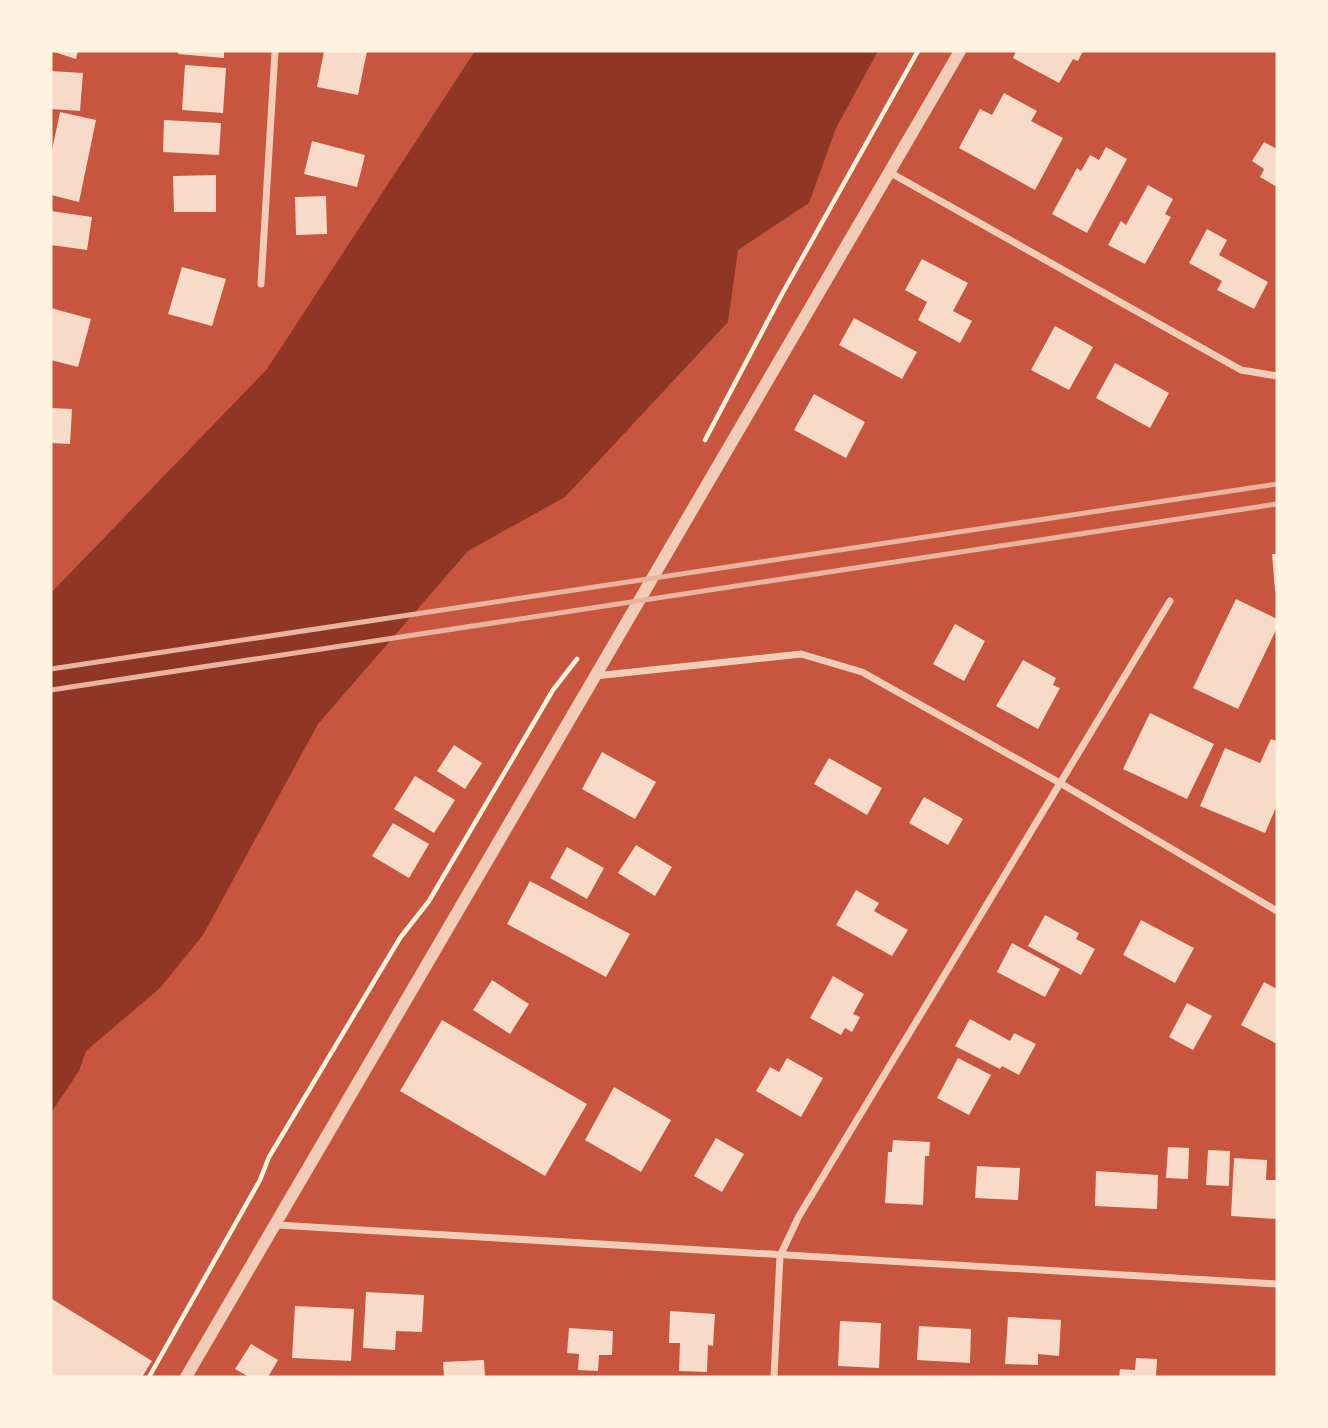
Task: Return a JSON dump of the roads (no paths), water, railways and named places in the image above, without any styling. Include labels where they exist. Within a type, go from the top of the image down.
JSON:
[{"type":"street","points":[[261,284],[275,51]]},
{"type":"street","points":[[187,1377],[960,51]]},
{"type":"street","points":[[890,172],[1241,370],[1277,376]]},
{"type":"street","points":[[775,1377],[780,1256],[799,1216],[1170,601]]},
{"type":"street","points":[[594,676],[802,654],[862,672],[1060,783],[1277,911]]},
{"type":"street","points":[[277,1225],[1277,1284]]},
{"type":"railway","points":[[51,669],[1277,484]]},
{"type":"railway","points":[[51,690],[1277,504]]}]
